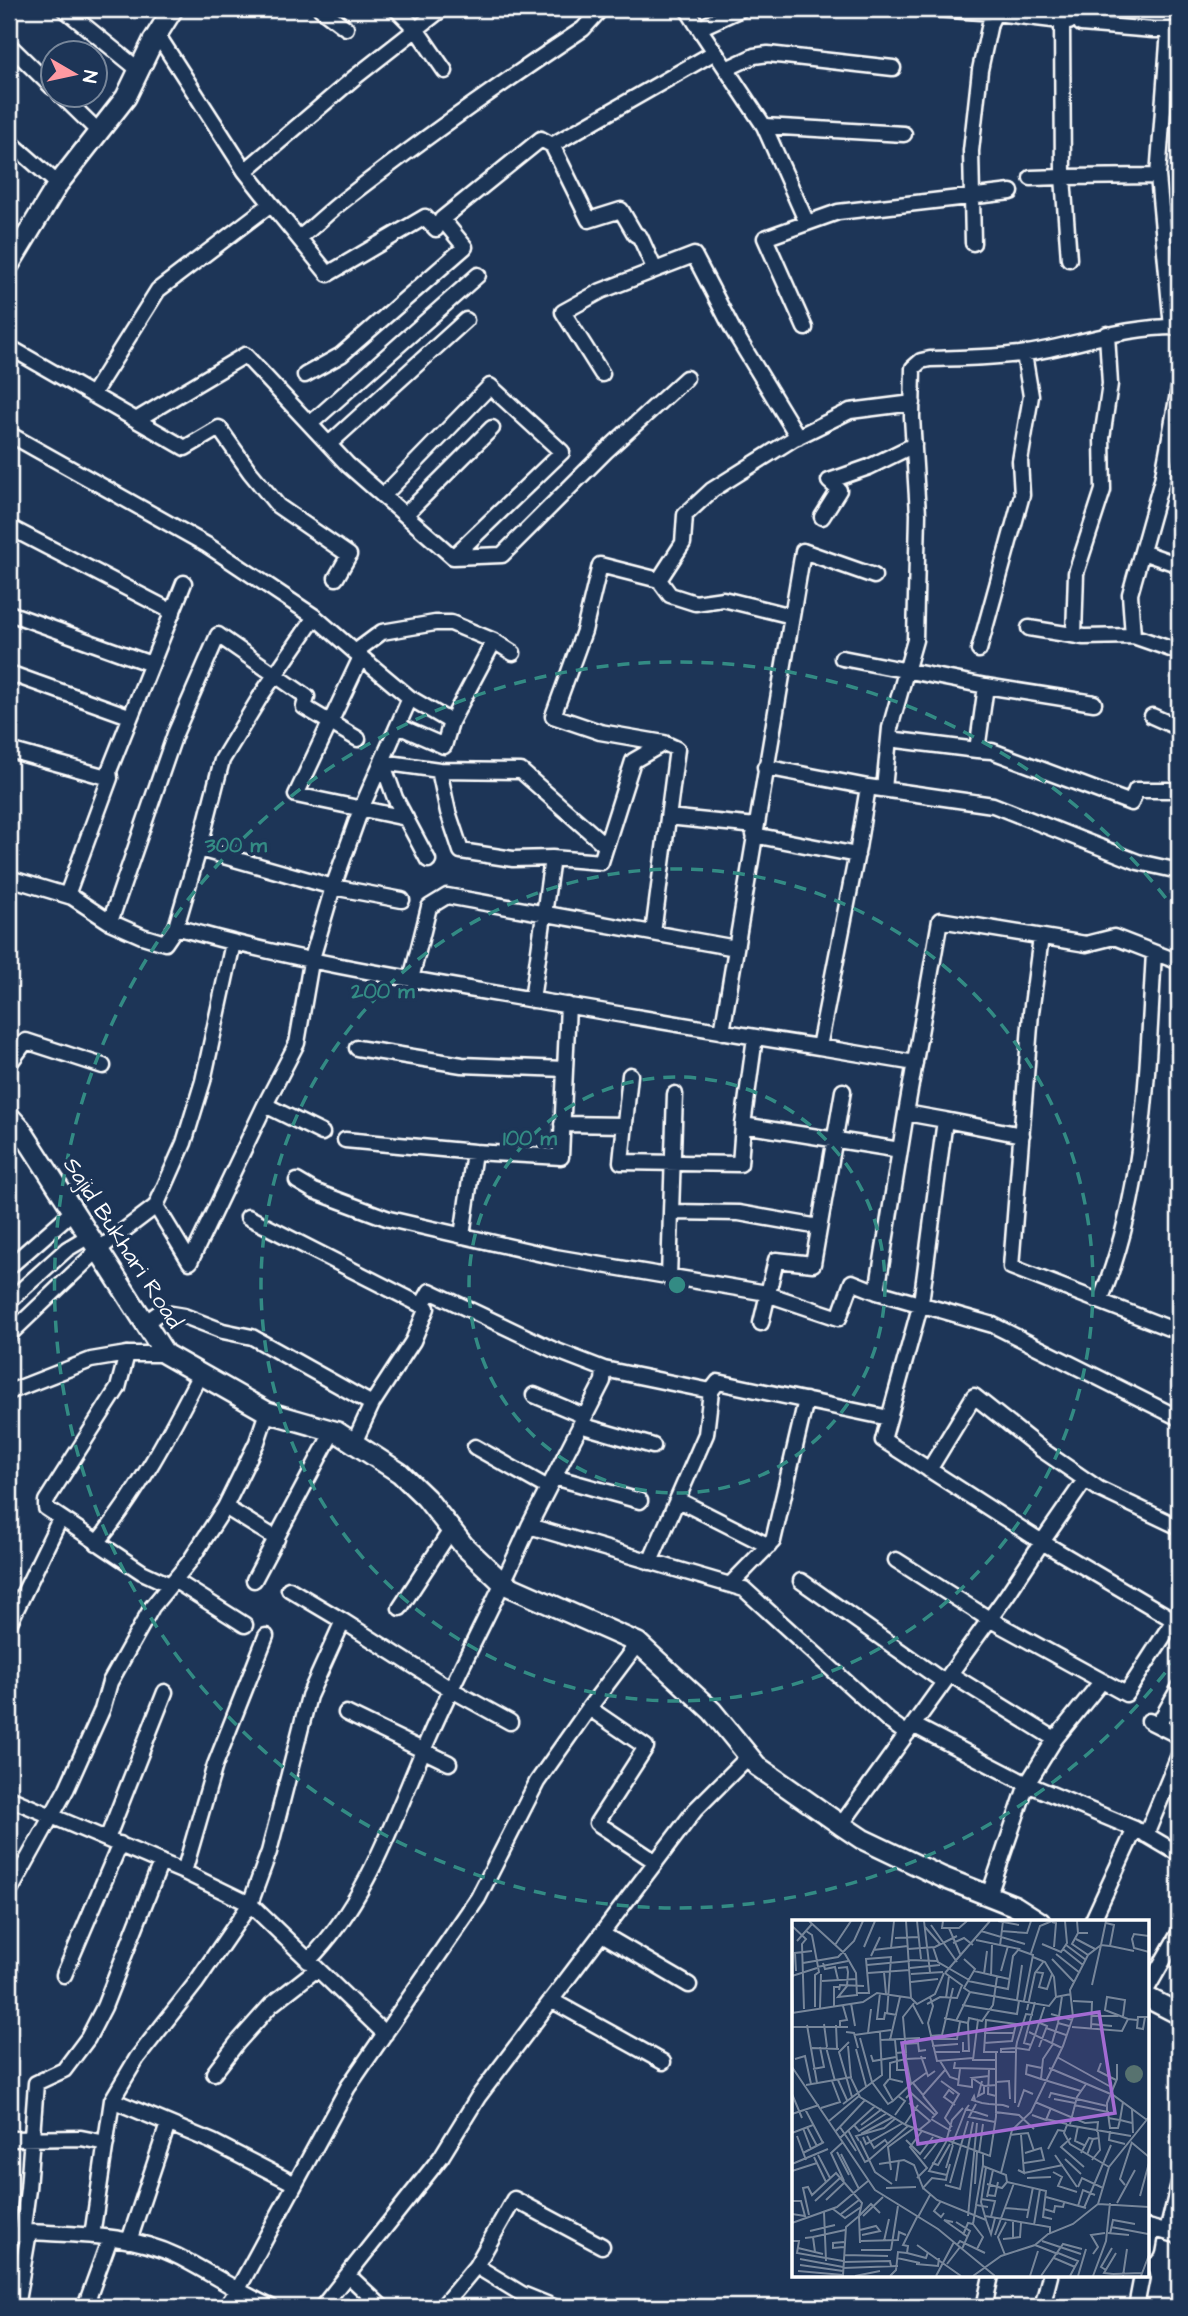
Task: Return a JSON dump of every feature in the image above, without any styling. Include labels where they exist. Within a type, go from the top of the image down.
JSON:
[{"type":"street","points":[[64,9],[139,70]]},
{"type":"street","points":[[11,257],[58,184],[126,97],[157,34],[173,9]]},
{"type":"street","points":[[321,9],[346,28]]},
{"type":"street","points":[[396,9],[416,29],[445,71]]},
{"type":"street","points":[[245,171],[354,78],[442,9]]},
{"type":"street","points":[[299,238],[341,202],[449,121],[583,29],[601,9]]},
{"type":"street","points":[[687,9],[764,126],[807,223]]},
{"type":"street","points":[[699,28],[741,9]]},
{"type":"street","points":[[884,789],[890,728],[915,640],[918,514],[913,368],[920,361],[1024,354],[1107,334],[1153,326],[1176,327],[1158,176],[1174,30],[1082,16],[1062,22],[996,11],[935,9]]},
{"type":"street","points":[[973,243],[971,151],[980,70],[990,23],[996,11]]},
{"type":"street","points":[[1062,22],[1063,177],[1069,259]]},
{"type":"street","points":[[157,34],[245,171],[328,274],[425,217],[436,229],[442,219],[541,139],[552,145],[589,220],[621,210],[635,234],[640,237],[655,270]]},
{"type":"street","points":[[9,45],[38,73]]},
{"type":"street","points":[[552,145],[715,52]]},
{"type":"street","points":[[726,69],[754,56],[768,54],[893,68]]},
{"type":"street","points":[[74,108],[99,132]]},
{"type":"street","points":[[764,126],[904,134]]},
{"type":"street","points":[[9,141],[58,184]]},
{"type":"street","points":[[1031,178],[1158,176]]},
{"type":"street","points":[[805,328],[765,238],[838,212],[1011,192]]},
{"type":"street","points":[[92,395],[158,290],[271,204]]},
{"type":"street","points":[[305,375],[341,355],[465,247],[442,219]]},
{"type":"street","points":[[602,374],[563,312],[601,291],[694,255],[733,330],[798,437]]},
{"type":"street","points":[[310,424],[478,275]]},
{"type":"street","points":[[329,444],[466,320]]},
{"type":"street","points":[[1074,635],[1076,573],[1103,490],[1102,438],[1110,384],[1107,334]]},
{"type":"street","points":[[9,348],[185,448],[219,428],[278,506],[349,555],[336,578]]},
{"type":"street","points":[[979,650],[1022,495],[1020,461],[1031,396],[1024,354]]},
{"type":"street","points":[[136,420],[245,355],[329,444],[453,558],[502,555],[606,451],[686,377]]},
{"type":"street","points":[[383,496],[490,386],[562,452],[453,558]]},
{"type":"street","points":[[1133,636],[1130,594],[1162,480],[1179,388]]},
{"type":"street","points":[[659,580],[683,542],[685,514],[712,490],[798,437],[850,411],[913,403]]},
{"type":"street","points":[[405,515],[492,428]]},
{"type":"street","points":[[9,433],[206,545],[315,617],[410,698],[451,722]]},
{"type":"street","points":[[822,517],[839,490],[829,481],[869,467],[914,445]]},
{"type":"street","points":[[9,527],[173,612]]},
{"type":"street","points":[[722,1032],[803,551],[874,576]]},
{"type":"street","points":[[1142,552],[1179,565]]},
{"type":"street","points":[[653,933],[677,749],[664,743],[600,732],[553,716],[584,631],[600,565],[659,580],[670,595],[695,603],[723,599],[792,616]]},
{"type":"street","points":[[67,895],[110,778],[109,771],[129,716],[184,583]]},
{"type":"street","points":[[9,613],[151,664]]},
{"type":"street","points":[[9,878],[67,895],[110,922],[164,943],[176,927],[222,760],[315,617]]},
{"type":"street","points":[[406,818],[296,795],[331,723],[358,654],[382,632],[435,622],[451,622],[494,641],[513,653]]},
{"type":"street","points":[[1029,628],[1074,635],[1133,636],[1179,652]]},
{"type":"street","points":[[110,922],[175,734],[218,635],[307,697],[304,706],[358,739]]},
{"type":"street","points":[[398,726],[444,746],[451,722],[494,641]]},
{"type":"street","points":[[842,658],[986,686],[1094,703]]},
{"type":"street","points":[[9,673],[129,716]]},
{"type":"street","points":[[977,750],[986,686]]},
{"type":"street","points":[[156,1206],[190,1262],[297,1043],[311,962],[333,887],[361,809],[410,698]]},
{"type":"street","points":[[1152,716],[1179,728]]},
{"type":"street","points":[[889,739],[992,751],[1130,803],[1136,790],[1179,790]]},
{"type":"street","points":[[439,770],[448,812],[461,851],[513,859],[552,858],[601,862],[633,761],[664,743]]},
{"type":"street","points":[[9,750],[110,778]]},
{"type":"street","points":[[382,762],[439,770],[521,771],[606,846]]},
{"type":"street","points":[[382,762],[395,798],[428,860]]},
{"type":"street","points":[[765,767],[867,787],[993,805],[1139,862],[1179,872]]},
{"type":"street","points":[[819,1047],[857,855],[867,787]]},
{"type":"street","points":[[668,817],[755,831],[857,855]]},
{"type":"street","points":[[199,849],[333,887],[402,900]]},
{"type":"street","points":[[532,1000],[552,858]]},
{"type":"street","points":[[411,979],[429,907],[447,896],[736,948]]},
{"type":"street","points":[[877,1292],[940,920],[1086,944],[1114,937],[1179,962]]},
{"type":"street","points":[[176,927],[311,962],[915,1063]]},
{"type":"street","points":[[1041,937],[1031,1013],[1011,1267],[1179,1332]]},
{"type":"street","points":[[9,1335],[94,1243],[156,1206],[184,1143],[203,1081],[233,943]]},
{"type":"street","points":[[1100,1301],[1122,1236],[1141,1149],[1154,953]]},
{"type":"street","points":[[345,1140],[561,1157],[568,1005]]},
{"type":"street","points":[[630,1075],[621,1162],[740,1164],[755,1037]]},
{"type":"street","points":[[9,1064],[26,1041],[103,1066]]},
{"type":"street","points":[[357,1048],[461,1065],[565,1069]]},
{"type":"street","points":[[761,1323],[776,1260],[813,1264],[842,1091]]},
{"type":"street","points":[[669,1278],[675,1094]]},
{"type":"street","points":[[265,1105],[322,1133]]},
{"type":"street","points":[[906,1114],[1022,1135]]},
{"type":"street","name":"Sajid Bukhari Road","points":[[9,1116],[20,1128],[165,1354],[267,1412],[333,1431],[354,1443],[400,1473],[426,1498],[464,1546],[504,1584],[638,1643],[712,1710],[757,1766],[841,1825],[862,1839],[942,1877],[1015,1906],[1037,1920]]},
{"type":"street","points":[[896,1560],[989,1619],[1126,1694],[1177,1622],[1042,1542],[883,1440],[921,1303],[945,1120]]},
{"type":"street","points":[[562,1124],[625,1125]]},
{"type":"street","points":[[743,1125],[900,1150]]},
{"type":"street","points":[[462,1236],[474,1152]]},
{"type":"street","points":[[297,1181],[314,1191],[389,1219],[555,1257],[767,1294],[839,1318],[852,1282],[877,1292],[993,1325],[1179,1418]]},
{"type":"street","points":[[9,1267],[73,1211]]},
{"type":"street","points":[[671,1212],[739,1213],[819,1227]]},
{"type":"street","points":[[248,1217],[427,1308],[413,1341],[372,1404],[354,1443]]},
{"type":"street","points":[[9,1301],[67,1249],[94,1243]]},
{"type":"street","points":[[422,1305],[430,1292],[552,1349],[604,1369],[711,1391]]},
{"type":"street","points":[[145,1323],[160,1312],[184,1316],[223,1331],[252,1337],[372,1404]]},
{"type":"street","points":[[9,1392],[91,1360],[127,1354],[165,1354]]},
{"type":"street","points":[[127,1354],[118,1388],[46,1501],[46,1508],[142,1572],[172,1582],[245,1625]]},
{"type":"street","points":[[214,2073],[271,2005],[313,1965],[320,1950],[357,1899],[529,1526],[603,1381],[604,1369]]},
{"type":"street","points":[[97,1543],[125,1508],[172,1429],[200,1374]]},
{"type":"street","points":[[650,1562],[706,1434],[711,1391],[718,1382],[889,1418]]},
{"type":"street","points":[[534,1395],[582,1421],[653,1446]]},
{"type":"street","points":[[929,1470],[974,1396],[1085,1480],[1179,1527]]},
{"type":"street","points":[[730,1585],[773,1541],[806,1400]]},
{"type":"street","points":[[9,1893],[67,1788],[102,1710],[110,1682],[152,1607],[190,1560],[225,1507],[257,1442],[267,1412]]},
{"type":"street","points":[[254,1580],[333,1431]]},
{"type":"street","points":[[475,1447],[551,1482],[640,1501]]},
{"type":"street","points":[[841,1825],[1085,1480]]},
{"type":"street","points":[[678,1500],[769,1545]]},
{"type":"street","points":[[225,1507],[277,1539]]},
{"type":"street","points":[[9,1624],[60,1519]]},
{"type":"street","points":[[529,1526],[744,1590],[889,1721],[1141,1832],[1179,1854]]},
{"type":"street","points":[[400,1608],[451,1530]]},
{"type":"street","points":[[801,1581],[947,1678],[1055,1739]]},
{"type":"street","points":[[289,1589],[452,1690],[510,1722]]},
{"type":"street","points":[[92,2236],[112,2100],[137,2058],[195,1984],[250,1904],[269,1852],[309,1696],[343,1621]]},
{"type":"street","points":[[184,1872],[215,1765],[266,1636]]},
{"type":"street","points":[[226,2307],[348,2087],[478,1898],[537,1782],[638,1643]]},
{"type":"street","points":[[989,1895],[1027,1784],[1055,1739],[1102,1681]]},
{"type":"street","points":[[1179,1688],[1153,1723],[1179,1736]]},
{"type":"street","points":[[64,1975],[165,1692]]},
{"type":"street","points":[[589,1708],[646,1747],[597,1823],[656,1862]]},
{"type":"street","points":[[346,1713],[450,1763]]},
{"type":"street","points":[[1093,1920],[1179,1755]]},
{"type":"street","points":[[322,2307],[441,2157],[478,2097],[695,1810],[749,1756]]},
{"type":"street","points":[[9,1798],[184,1872],[250,1904],[385,2034]]},
{"type":"street","points":[[16,2307],[20,2234],[29,2189],[36,2083],[64,2070],[88,2038],[104,2007],[161,1862]]},
{"type":"street","points":[[1150,1984],[1179,1933]]},
{"type":"street","points":[[602,1934],[689,1985]]},
{"type":"street","points":[[1150,1999],[1179,2014]]},
{"type":"street","points":[[551,2000],[663,2062]]},
{"type":"street","points":[[112,2100],[213,2142],[296,2184]]},
{"type":"street","points":[[129,2241],[168,2124]]},
{"type":"street","points":[[9,2139],[81,2138],[106,2143]]},
{"type":"street","points":[[1150,2247],[1162,2231],[1179,2183]]},
{"type":"street","points":[[442,2307],[476,2266],[514,2199],[602,2246]]},
{"type":"street","points":[[20,2234],[92,2236],[129,2241],[175,2255],[237,2291],[271,2307]]},
{"type":"street","points":[[85,2307],[110,2238]]},
{"type":"street","points":[[476,2266],[522,2294],[554,2307]]},
{"type":"street","points":[[348,2275],[382,2307]]},
{"type":"street","points":[[984,2307],[991,2278]]},
{"type":"street","points":[[1042,2307],[1049,2278]]},
{"type":"street","points":[[1136,2307],[1142,2278]]}]
